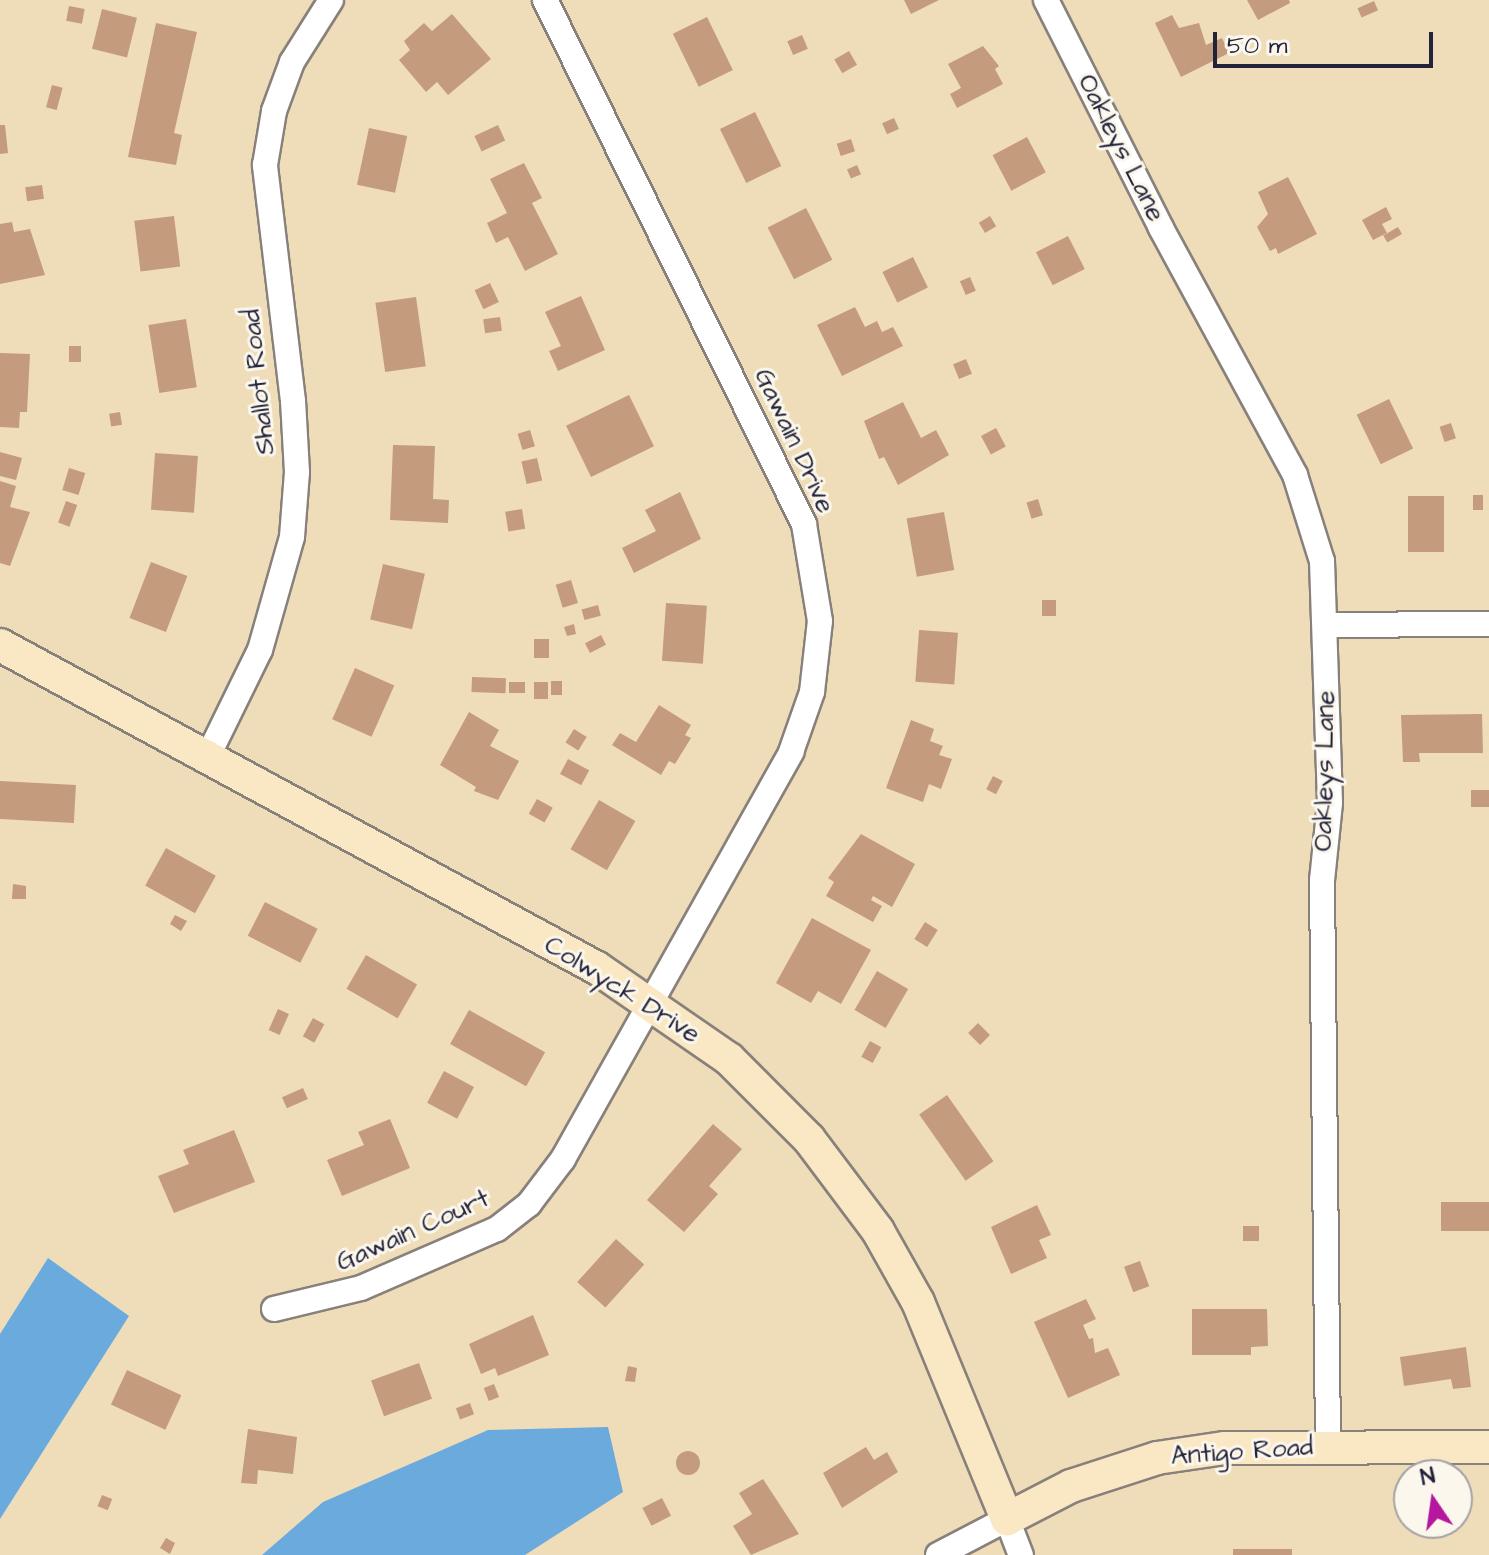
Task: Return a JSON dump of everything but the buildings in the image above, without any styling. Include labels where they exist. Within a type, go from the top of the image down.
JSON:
[{"type":"street","name":"Shallot Road","points":[[208,756],[260,650],[292,537],[297,472],[293,401],[265,165],[274,111],[292,62],[331,0]]},
{"type":"street","name":"Gawain Drive","points":[[545,0],[786,483],[814,566],[818,652],[812,692],[791,752],[648,1003]]},
{"type":"street","name":"Oakleys Lane","points":[[1046,0],[1161,228],[1295,475],[1322,561],[1327,625],[1330,803],[1322,880],[1328,1447]]},
{"type":"street","points":[[1327,625],[1489,624]]},
{"type":"street","name":"Colwyck Drive","points":[[0,645],[597,968],[729,1059],[809,1139],[878,1231],[918,1302],[1021,1555]]},
{"type":"street","name":"Gawain Court","points":[[274,1309],[350,1291],[405,1270],[497,1229],[529,1204],[563,1159],[648,1003]]},
{"type":"street","points":[[1328,1447],[1489,1447]]},
{"type":"street","name":"Antigo Road","points":[[938,1555],[1071,1486],[1157,1458],[1225,1448],[1328,1447]]},
{"type":"water","points":[[48,1258],[129,1316],[0,1519],[0,1334]]},
{"type":"water","points":[[608,1427],[623,1492],[525,1555],[262,1555],[323,1502],[488,1430]]}]
